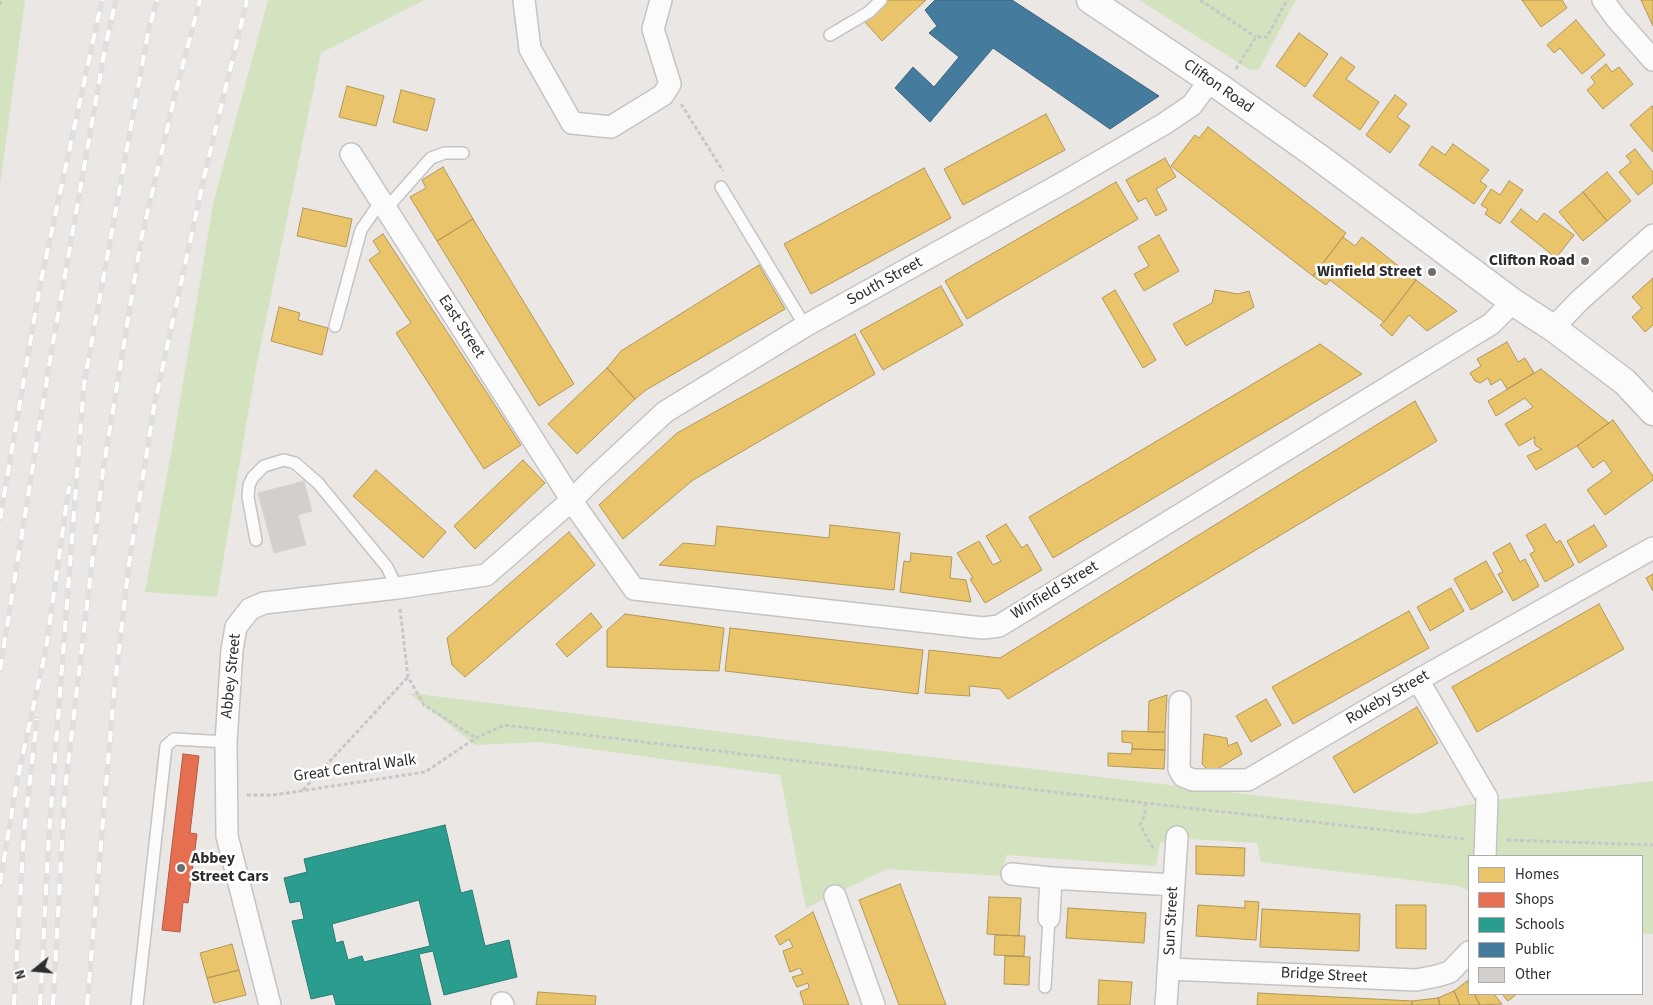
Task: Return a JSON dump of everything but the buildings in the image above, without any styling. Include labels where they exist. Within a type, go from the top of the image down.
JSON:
[{"type":"street","points":[[524,0],[530,49],[572,123],[611,127],[663,95],[670,84],[653,29],[661,0]]},
{"type":"street","name":"Clifton Road","points":[[1090,0],[1217,85],[1324,161],[1513,302],[1553,328],[1625,382],[1653,412]]},
{"type":"street","points":[[1603,0],[1616,18],[1653,60]]},
{"type":"street","name":"South Street","points":[[572,500],[665,412],[805,326],[1052,189],[1164,124],[1217,85]]},
{"type":"street","name":"East Street","points":[[351,154],[572,500]]},
{"type":"street","points":[[1553,328],[1579,301],[1653,235]]},
{"type":"street","name":"Winfield Street","points":[[572,500],[634,589],[983,628],[999,626],[1491,324],[1513,302]]},
{"type":"street","name":"Abbey Street","points":[[270,1005],[227,836],[226,742],[232,650],[236,627],[250,609],[264,603],[397,588],[486,575],[572,500]]},
{"type":"street","name":"Rokeby Street","points":[[1180,702],[1179,770],[1183,776],[1193,780],[1248,780],[1418,680],[1653,548]]},
{"type":"street","points":[[1418,680],[1487,798],[1485,855]]},
{"type":"street","name":"Sun Street","points":[[1166,1005],[1170,968],[1177,837]]},
{"type":"street","points":[[1012,874],[1174,886]]},
{"type":"street","points":[[1049,918],[1051,878]]},
{"type":"street","points":[[835,896],[874,1005]]},
{"type":"street","name":"Bridge Street","points":[[1170,968],[1416,980],[1450,972],[1468,953]]},
{"type":"lane","points":[[830,35],[869,12],[881,0]]},
{"type":"lane","points":[[335,326],[361,230],[432,158],[445,153],[462,153]]},
{"type":"lane","points":[[722,187],[805,326]]},
{"type":"lane","points":[[256,540],[248,497],[249,485],[253,477],[264,466],[284,460],[295,463],[318,483],[388,567],[397,588]]},
{"type":"lane","points":[[137,1005],[166,746],[174,739],[226,742]]},
{"type":"lane","points":[[1045,987],[1049,918]]},
{"type":"path","points":[[0,5],[1,0]]},
{"type":"path","points":[[1200,0],[1256,37],[1267,38],[1287,0]]},
{"type":"path","points":[[1217,85],[1256,37]]},
{"type":"path","points":[[397,588],[408,677],[424,705],[476,738]]},
{"type":"path","points":[[302,791],[408,677]]},
{"type":"path","name":"Great Central Walk","points":[[226,796],[274,795],[425,772],[476,738],[504,725],[1135,802],[1465,839]]},
{"type":"path","points":[[1504,840],[1653,845]]},
{"type":"green space","points":[[0,0],[25,0],[0,185]]},
{"type":"green space","points":[[268,0],[424,0],[321,53],[255,373],[217,597],[145,592],[173,443],[213,204]]},
{"type":"green space","points":[[1139,0],[1296,0],[1259,69],[1250,70]]},
{"type":"green space","points":[[409,693],[1415,814],[1503,799],[1653,781],[1653,934],[1643,933],[1643,855],[1468,855],[1468,890],[1459,886],[1261,862],[1257,843],[1189,839],[1160,843],[1156,866],[1006,855],[1003,876],[887,869],[806,908],[780,775],[539,742],[475,745]]},
{"type":"railway","points":[[0,519],[40,285],[102,0]]},
{"type":"railway","points":[[0,670],[50,360],[106,43],[116,0]]},
{"type":"railway","points":[[40,1005],[49,834],[84,384],[148,33],[157,0]]},
{"type":"railway","points":[[53,1005],[65,790],[103,471],[141,240],[176,91],[200,0]]},
{"type":"railway","points":[[87,1005],[114,693],[129,564],[154,407],[205,173],[247,0]]},
{"type":"railway","points":[[0,884],[17,781],[46,649],[69,486]]},
{"type":"railway","points":[[14,1005],[24,832],[37,719]]},
{"type":"place","name":"Clifton Road","points":[[1585,261]]},
{"type":"place","name":"Winfield Street","points":[[1432,272]]},
{"type":"place","name":"Abbey Street Cars","points":[[181,868]]}]
